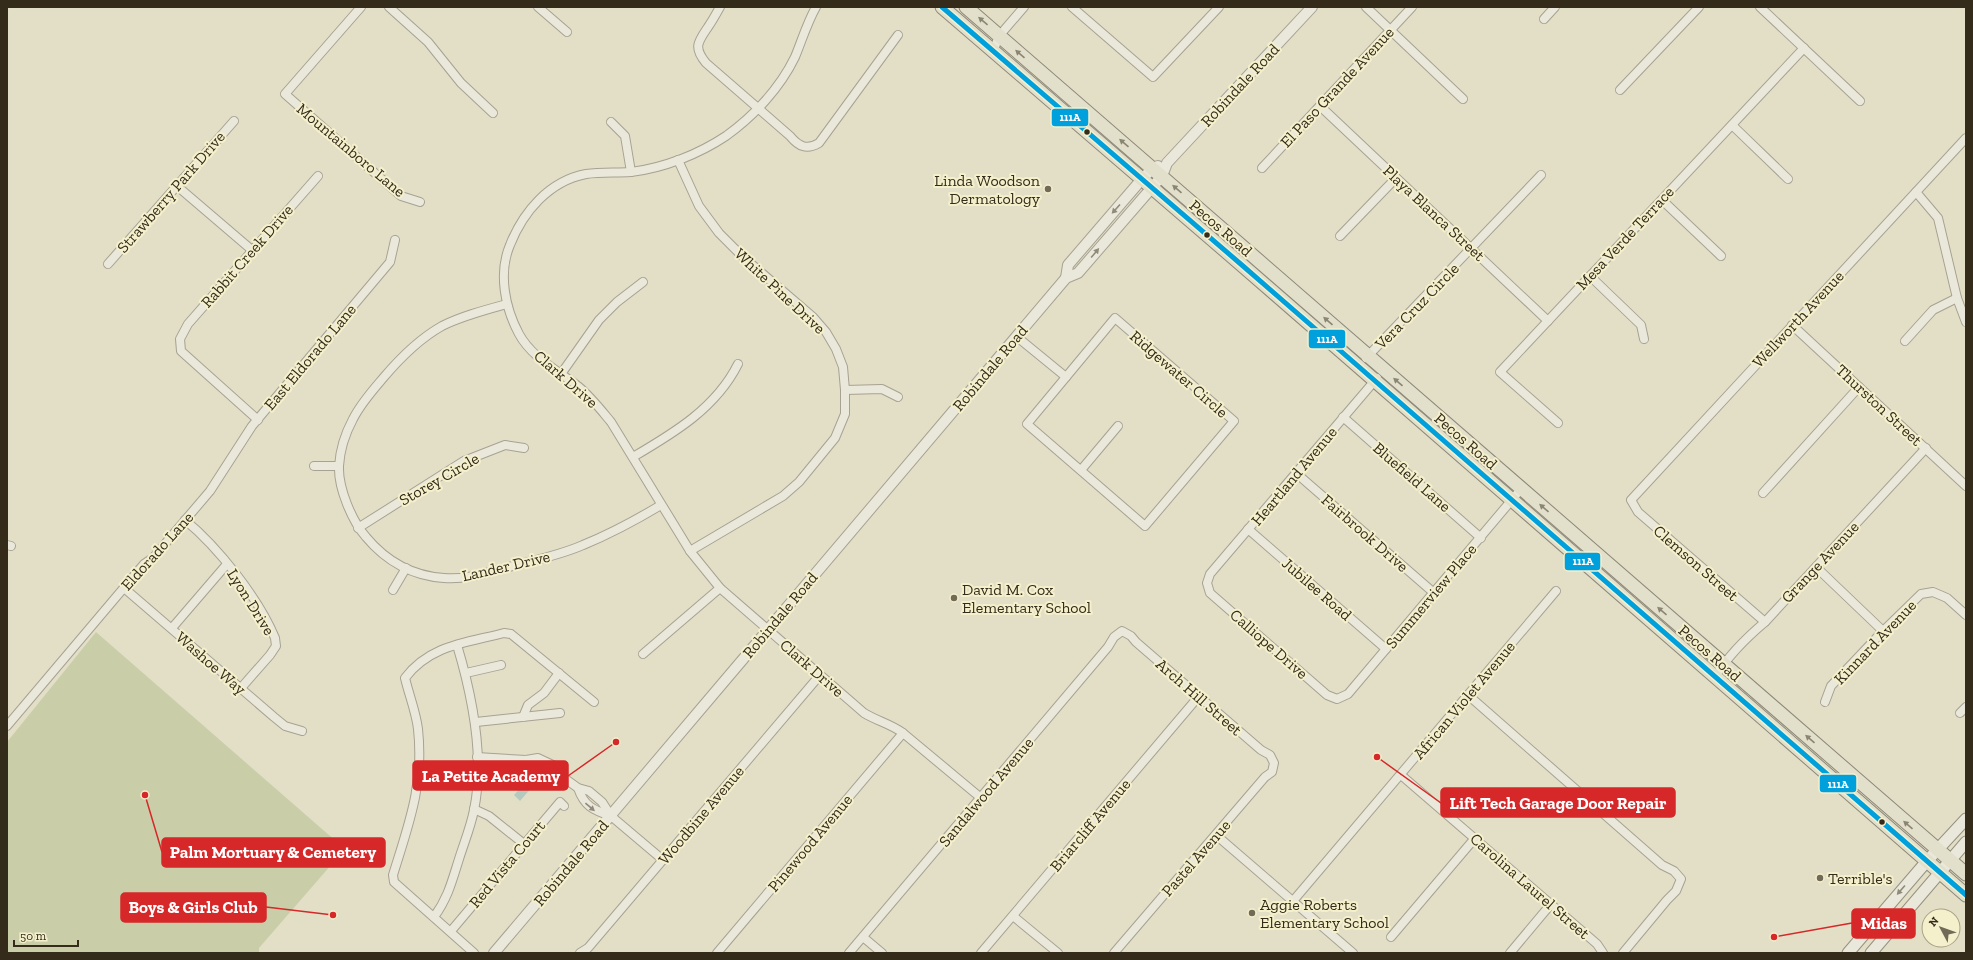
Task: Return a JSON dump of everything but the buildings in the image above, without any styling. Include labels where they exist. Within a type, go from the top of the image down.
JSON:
[{"type":"main road","name":"Pecos Road","points":[[942,7],[1243,266],[1966,895]]},
{"type":"main road","name":"Pecos Road","points":[[966,7],[1158,172],[1723,665],[1966,874]]},
{"type":"main road","points":[[1243,266],[1248,263],[1260,271],[1280,280]]},
{"type":"main road","points":[[1848,953],[1927,861],[1966,819]]},
{"type":"main road","points":[[1871,953],[1966,842]]},
{"type":"street","name":"Mountainboro Lane","points":[[361,7],[285,94],[401,196],[420,202]]},
{"type":"street","points":[[389,7],[428,42],[461,84],[493,113]]},
{"type":"street","points":[[538,7],[566,32]]},
{"type":"street","points":[[720,7],[701,36],[697,47],[700,56],[706,64],[790,136],[798,145],[811,148],[819,143],[898,35]]},
{"type":"street","name":"Clark Drive","points":[[816,7],[808,22],[794,58],[773,92],[758,108],[725,136],[699,151],[678,160],[631,172],[586,174],[553,188],[533,205],[517,226],[507,250],[504,276],[507,304],[520,335],[533,353],[561,374],[596,404],[611,422],[690,551],[720,588],[864,713],[872,718],[891,724],[981,798]]},
{"type":"street","points":[[993,52],[1000,36],[1024,7]]},
{"type":"street","points":[[1072,7],[1153,77],[1219,7]]},
{"type":"street","name":"Robindale Road","points":[[494,953],[1066,278],[1068,265],[1167,163],[1312,7]]},
{"type":"street","points":[[1366,7],[1463,99]]},
{"type":"street","name":"El Paso Grande Avenue","points":[[1262,168],[1412,7]]},
{"type":"street","points":[[1544,19],[1555,7]]},
{"type":"street","points":[[1620,90],[1699,7]]},
{"type":"street","points":[[1760,7],[1860,101]]},
{"type":"street","name":"Mesa Verde Terrace","points":[[1558,423],[1500,372],[1804,48]]},
{"type":"street","name":"Playa Blanca Street","points":[[1320,106],[1548,320]]},
{"type":"street","name":"Strawberry Park Drive","points":[[108,264],[234,121]]},
{"type":"street","points":[[611,122],[626,136],[631,172]]},
{"type":"street","points":[[1732,125],[1788,180]]},
{"type":"street","name":"Wellworth Avenue","points":[[1631,500],[1966,138]]},
{"type":"street","name":"White Pine Drive","points":[[678,160],[699,206],[719,233],[742,256],[813,317],[826,332],[843,367],[845,390],[845,414],[835,438],[799,482],[783,496],[690,551]]},
{"type":"street","name":"Rabbit Creek Drive","points":[[258,420],[181,351],[180,339],[188,324],[318,176]]},
{"type":"street","name":"Vera Cruz Circle","points":[[1358,366],[1541,176]]},
{"type":"street","points":[[1340,236],[1396,178]]},
{"type":"street","points":[[177,186],[253,251]]},
{"type":"street","points":[[1916,192],[1938,218],[1958,298],[1966,322]]},
{"type":"street","points":[[1662,200],[1721,256]]},
{"type":"street","name":"East Eldorado Lane","points":[[222,473],[258,420],[390,262],[396,240]]},
{"type":"street","points":[[1590,276],[1641,325],[1644,339]]},
{"type":"street","points":[[561,374],[600,320],[617,302],[642,282]]},
{"type":"street","points":[[1905,341],[1933,310],[1958,298]]},
{"type":"street","name":"Lander Drive","points":[[507,304],[474,313],[442,326],[418,342],[400,358],[365,400],[353,419],[344,442],[339,466],[345,498],[358,528],[374,547],[392,561],[425,575],[446,578],[481,574],[582,546],[616,531],[661,505]]},
{"type":"street","name":"Ridgewater Circle","points":[[1115,318],[1234,421],[1145,526],[1028,424],[1066,376],[1115,318]]},
{"type":"street","name":"Thurston Street","points":[[1792,325],[1966,486]]},
{"type":"street","points":[[1016,336],[1066,376]]},
{"type":"street","points":[[633,457],[674,432],[698,414],[730,380],[738,364]]},
{"type":"street","name":"Heartland Avenue","points":[[1207,583],[1210,574],[1384,370]]},
{"type":"street","points":[[1763,493],[1859,387]]},
{"type":"street","points":[[845,390],[882,389],[898,397]]},
{"type":"street","name":"Bluefield Lane","points":[[1343,417],[1481,538]]},
{"type":"street","points":[[1081,470],[1118,426]]},
{"type":"street","name":"Storey Circle","points":[[358,528],[464,461],[505,445],[524,448]]},
{"type":"street","name":"Grange Avenue","points":[[1715,677],[1723,665],[1753,632],[1765,622],[1926,448]]},
{"type":"street","points":[[314,466],[339,466]]},
{"type":"street","name":"Eldorado Lane","points":[[7,726],[144,564],[153,558],[186,520],[210,491],[222,473]]},
{"type":"street","name":"Fairbrook Drive","points":[[1296,473],[1434,594]]},
{"type":"street","name":"Summerview Place","points":[[1337,699],[1348,694],[1434,594],[1521,489]]},
{"type":"street","name":"Clemson Street","points":[[1631,500],[1638,512],[1765,622]]},
{"type":"street","name":"Lyon Drive","points":[[186,520],[204,536],[227,564],[258,606],[272,631],[276,646],[241,688]]},
{"type":"street","name":"Jubilee Road","points":[[1248,529],[1386,649]]},
{"type":"street","points":[[172,628],[227,564]]},
{"type":"street","points":[[1816,567],[1883,631]]},
{"type":"street","points":[[393,590],[406,568]]},
{"type":"street","name":"Calliope Drive","points":[[1207,583],[1210,593],[1327,695],[1337,699]]},
{"type":"street","name":"Washoe Way","points":[[124,588],[285,726],[302,731]]},
{"type":"street","points":[[643,654],[720,588]]},
{"type":"street","name":"African Violet Avenue","points":[[1293,901],[1556,591]]},
{"type":"street","name":"Kinnard Avenue","points":[[1825,702],[1831,686],[1913,600],[1921,594],[1933,592],[1947,598],[1966,615]]},
{"type":"street","name":"Arch Hill Street","points":[[1122,631],[1131,636],[1261,750],[1270,755],[1274,763]]},
{"type":"street","name":"Sandalwood Avenue","points":[[849,953],[1108,647],[1114,637],[1122,631]]},
{"type":"street","points":[[474,953],[394,882],[393,875],[412,815],[419,783],[420,768],[418,727],[405,678],[411,671],[436,651],[504,633],[511,634],[594,702]]},
{"type":"street","points":[[434,917],[444,903],[474,809],[477,757],[476,722],[466,673],[457,645]]},
{"type":"street","points":[[466,673],[501,665]]},
{"type":"street","points":[[523,717],[528,705],[544,693],[559,674]]},
{"type":"street","name":"Woodbine Avenue","points":[[580,953],[588,948],[820,675]]},
{"type":"street","name":"Briarcliff Avenue","points":[[981,953],[1199,696]]},
{"type":"street","points":[[1468,696],[1662,865],[1674,871],[1681,880],[1676,892],[1667,900],[1623,953]]},
{"type":"street","points":[[1960,713],[1966,707]]},
{"type":"street","points":[[476,722],[560,712]]},
{"type":"street","name":"Pinewood Avenue","points":[[717,953],[903,733]]},
{"type":"street","points":[[477,757],[526,760],[538,758],[546,761],[555,766],[560,775],[578,788],[589,791],[602,802],[611,816],[663,860]]},
{"type":"street","points":[[526,760],[533,768],[551,776],[560,775]]},
{"type":"street","name":"Pastel Avenue","points":[[1114,953],[1265,777],[1272,772],[1274,763]]},
{"type":"street","name":"Carolina Laurel Street","points":[[1401,775],[1598,944],[1603,953]]},
{"type":"street","points":[[578,788],[582,800],[595,811],[611,816]]},
{"type":"street","name":"Red Vista Court","points":[[451,931],[560,802],[564,806]]},
{"type":"street","points":[[474,809],[488,816],[524,844]]},
{"type":"street","points":[[1216,835],[1353,953]]},
{"type":"street","points":[[1391,937],[1475,838]]},
{"type":"street","points":[[1510,953],[1551,904]]},
{"type":"street","points":[[1013,916],[1058,953]]},
{"type":"street","points":[[863,937],[882,953]]},
{"type":"green space","points":[[96,632],[345,849],[259,948],[259,953],[7,953],[7,742]]},
{"type":"shaded area","points":[[526,782],[532,787],[520,801],[514,795]]},
{"type":"transit line","name":"111A","points":[[942,7],[1243,266],[1966,895]]},
{"type":"place","name":"Linda Woodson Dermatology","points":[[1048,189]]},
{"type":"place","name":"David M. Cox Elementary School","points":[[954,598]]},
{"type":"place","name":"La Petite Academy","points":[[616,742]]},
{"type":"place","name":"Lift Tech Garage Door Repair","points":[[1377,757]]},
{"type":"place","name":"Palm Mortuary & Cemetery","points":[[145,795]]},
{"type":"place","name":"Terrible's","points":[[1820,878]]},
{"type":"place","name":"Aggie Roberts Elementary School","points":[[1252,913]]},
{"type":"place","name":"Boys & Girls Club","points":[[333,915]]},
{"type":"place","name":"Midas","points":[[1774,937]]}]
